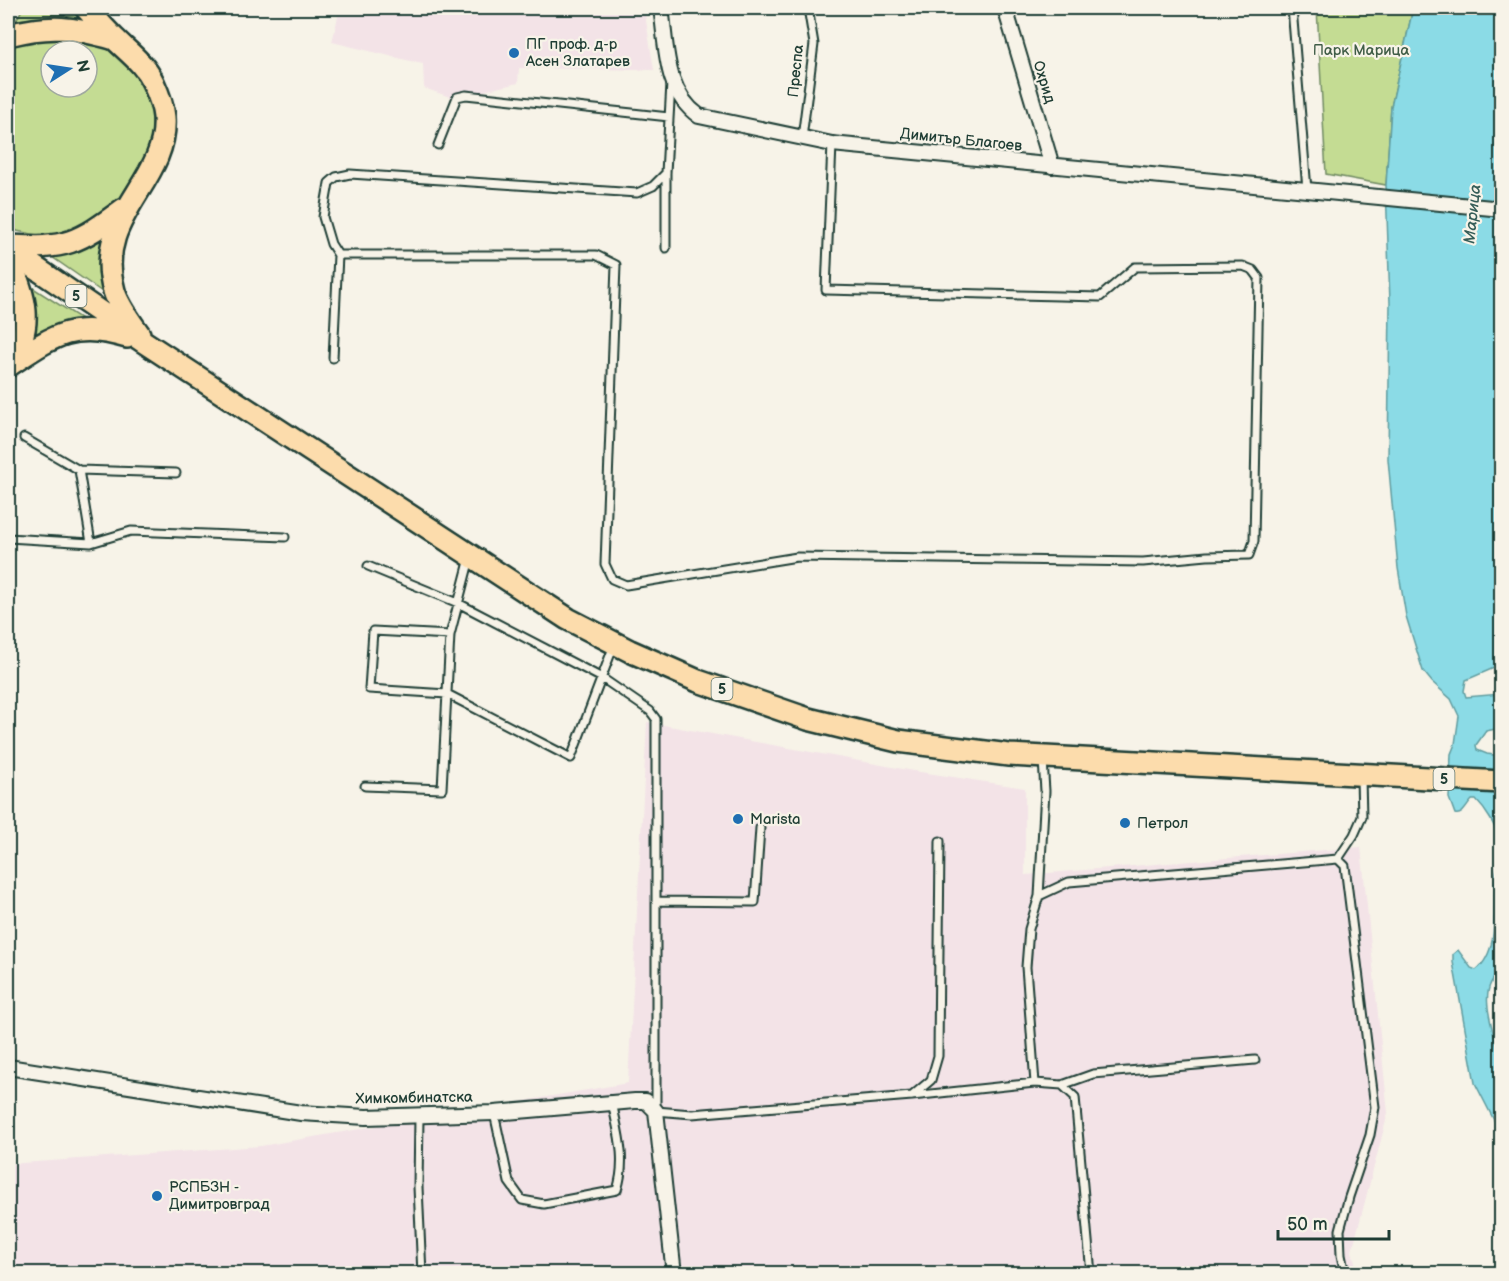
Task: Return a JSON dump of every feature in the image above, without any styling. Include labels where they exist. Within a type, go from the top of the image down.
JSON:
[{"type":"main road","points":[[86,8],[137,59],[151,79],[161,101],[164,115],[160,148],[151,168],[127,207],[110,251],[114,292],[144,342]]},
{"type":"main road","points":[[8,35],[39,27],[63,27],[115,39]]},
{"type":"main road","points":[[8,248],[59,246],[75,242],[127,207]]},
{"type":"main road","name":"5","points":[[8,248],[144,342],[568,619],[698,681],[808,719],[898,741],[1009,755],[1502,782]]},
{"type":"main road","points":[[8,258],[19,280],[26,318],[23,338],[8,366]]},
{"type":"main road","points":[[8,366],[39,345],[63,333],[87,329],[108,331],[144,342]]},
{"type":"street","name":"Димитър Благоев","points":[[661,8],[672,80],[686,107],[699,117],[832,144],[1502,209]]},
{"type":"street","name":"Охрид","points":[[1005,8],[1052,166]]},
{"type":"street","name":"Химкомбинатска","points":[[8,1067],[301,1113],[419,1117],[646,1101],[656,1111]]},
{"type":"street","points":[[656,1111],[674,1274]]},
{"type":"lane","name":"Преспа","points":[[801,138],[814,44],[808,8]]},
{"type":"lane","points":[[1292,8],[1307,191]]},
{"type":"lane","points":[[666,248],[666,173],[672,80]]},
{"type":"lane","points":[[438,145],[457,97],[466,95],[669,117]]},
{"type":"lane","points":[[338,255],[596,255],[616,266],[605,564],[612,579],[626,585],[797,557],[1143,562],[1249,555],[1254,541],[1255,517],[1259,278],[1253,270],[1243,266],[1135,267],[1100,297],[826,290],[832,144]]},
{"type":"lane","points":[[333,358],[338,255],[331,244],[322,217],[329,183],[336,177],[350,174],[637,193],[653,186],[666,173]]},
{"type":"lane","points":[[24,438],[79,470],[176,473]]},
{"type":"lane","points":[[79,470],[90,543]]},
{"type":"lane","points":[[8,538],[90,543],[131,531],[285,537]]},
{"type":"lane","points":[[365,786],[442,789],[450,635],[471,555]]},
{"type":"lane","points":[[368,566],[458,603],[602,678],[650,711],[656,719],[656,1111],[692,1114],[912,1096],[1035,1083],[1062,1085],[1093,1074],[1255,1060]]},
{"type":"lane","points":[[450,635],[373,632],[369,689],[447,694],[571,758],[615,643]]},
{"type":"lane","points":[[1035,1083],[1026,967],[1029,929],[1039,896],[1045,791],[1043,757]]},
{"type":"lane","points":[[1338,859],[1354,835],[1362,817],[1361,776]]},
{"type":"lane","points":[[656,901],[755,902],[760,828]]},
{"type":"lane","points":[[912,1096],[931,1080],[938,1056],[940,841]]},
{"type":"lane","points":[[1039,896],[1069,882],[1338,859],[1345,866],[1375,1107],[1370,1135],[1340,1230],[1341,1255],[1345,1274]]},
{"type":"lane","points":[[1062,1085],[1075,1097],[1091,1274]]},
{"type":"lane","points":[[494,1113],[509,1182],[522,1200],[544,1204],[617,1190],[622,1174],[623,1155],[612,1102]]},
{"type":"lane","points":[[419,1117],[418,1188],[422,1274]]},
{"type":"shaded area","name":"ПГ проф. д-р Асен Златарев","points":[[340,8],[644,8],[654,70],[519,68],[518,83],[453,98],[424,88],[423,64],[332,42]]},
{"type":"shaded area","points":[[647,722],[914,771],[1025,788],[1025,875],[1361,847],[1388,1113],[1352,1251],[1358,1273],[8,1274],[8,1164],[261,1146],[628,1083]]},
{"type":"green space","points":[[23,8],[81,8],[94,24],[74,19],[55,18],[16,20]]},
{"type":"green space","name":"Парк Марица","points":[[1317,8],[1413,8],[1391,107],[1386,185],[1326,174]]},
{"type":"green space","points":[[51,33],[84,39],[39,39],[39,99],[99,99],[100,42],[136,76],[152,108],[152,145],[120,198],[82,228],[52,238],[17,231],[8,224],[8,42]]},
{"type":"green space","points":[[105,235],[108,296],[52,257],[80,250]]},
{"type":"green space","points":[[8,283],[15,309],[14,327],[8,353]]},
{"type":"green space","points":[[30,286],[88,323],[32,344]]},
{"type":"water","name":"Марица","points":[[1413,8],[1501,8],[1501,665],[1466,680],[1464,691],[1466,697],[1501,694],[1501,728],[1486,731],[1476,745],[1477,750],[1501,756],[1501,971],[1492,980],[1488,991],[1488,1004],[1501,1068],[1501,1134],[1475,1083],[1453,962],[1453,954],[1458,950],[1471,968],[1476,970],[1484,962],[1489,952],[1494,929],[1499,840],[1490,818],[1476,800],[1472,800],[1462,812],[1455,814],[1449,798],[1451,754],[1455,744],[1459,716],[1451,699],[1423,671],[1406,616],[1398,568],[1388,459],[1390,303],[1386,185],[1391,107]]},
{"type":"place","name":"ПГ проф. д-р Асен Златарев","points":[[514,53]]},
{"type":"place","name":"Marista","points":[[738,819]]},
{"type":"place","name":"Петрол","points":[[1125,823]]},
{"type":"place","name":"РСПБЗН - Димитровград","points":[[157,1196]]}]
